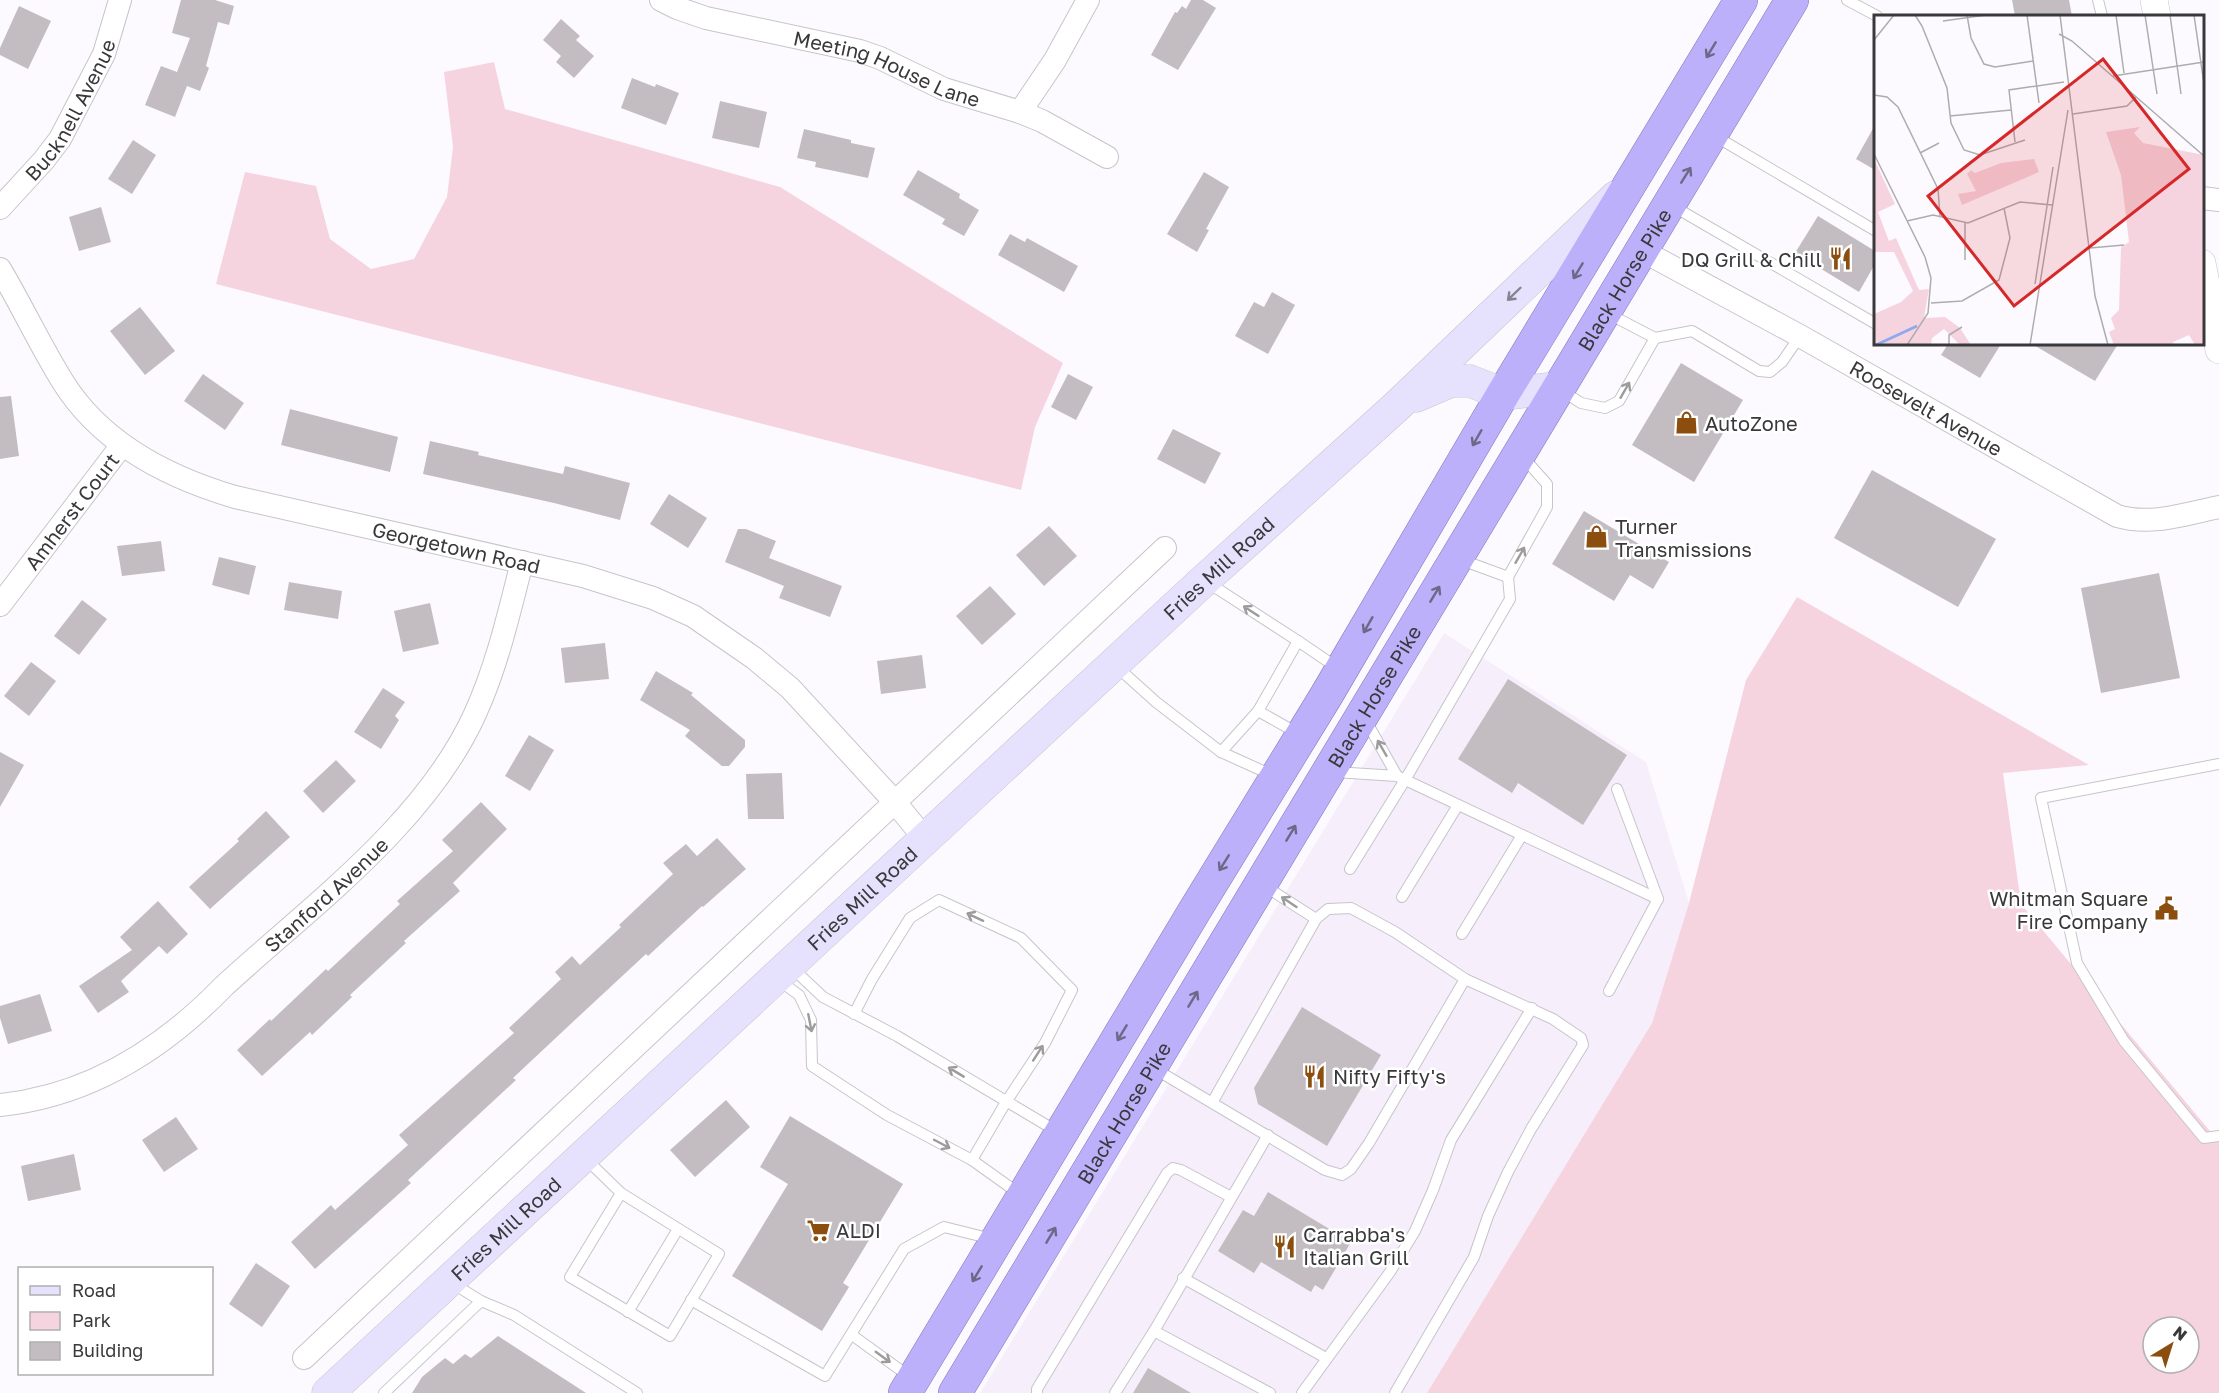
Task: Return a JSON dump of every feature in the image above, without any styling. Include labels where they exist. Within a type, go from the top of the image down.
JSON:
[{"type":"highway","name":"Black Horse Pike","points":[[909,1386],[1342,670],[1503,394],[1741,0]]},
{"type":"highway","name":"Black Horse Pike","points":[[955,1393],[1263,884],[1792,0]]},
{"type":"highway","points":[[1152,1067],[1145,1057],[1148,1027],[1182,969],[1195,936],[1195,910]]},
{"type":"highway","points":[[978,1356],[1015,1275],[1017,1263],[1013,1254],[998,1241]]},
{"type":"main road","name":"Fries Mill Road","points":[[328,1393],[1113,664],[1397,406],[1632,182]]},
{"type":"main road","name":"Fries Mill Road","points":[[1397,406],[1451,381],[1470,381],[1503,394],[1558,388]]},
{"type":"street","name":"Bucknell Avenue","points":[[0,208],[60,139],[104,54],[120,0]]},
{"type":"street","name":"Meeting House Lane","points":[[661,0],[706,18],[860,51],[880,58],[944,89],[1020,112],[1062,131],[1107,157]]},
{"type":"street","points":[[1020,112],[1055,60],[1088,0]]},
{"type":"street","points":[[2154,0],[2157,15]]},
{"type":"street","points":[[2204,198],[2219,200]]},
{"type":"street","name":"Roosevelt Avenue","points":[[1641,250],[1800,336],[2117,516],[2133,520],[2155,520],[2219,507]]},
{"type":"street","name":"Georgetown Road","points":[[0,268],[63,383],[98,424],[122,445],[150,463],[204,488],[235,497],[584,576],[630,590],[676,608],[712,628],[754,658],[790,688],[894,801],[925,839]]},
{"type":"street","points":[[2204,273],[2219,350]]},
{"type":"street","name":"Amherst Court","points":[[0,606],[122,445]]},
{"type":"street","points":[[304,1358],[1165,548]]},
{"type":"street","name":"Stanford Avenue","points":[[0,1105],[41,1099],[91,1082],[115,1071],[160,1044],[197,1013],[230,980],[391,834],[445,767],[475,716],[495,661],[522,562]]},
{"type":"lane","points":[[1847,0],[1875,15]]},
{"type":"lane","points":[[2098,0],[2102,15]]},
{"type":"lane","points":[[1712,134],[1874,230]]},
{"type":"lane","points":[[1669,203],[1874,323]]},
{"type":"lane","points":[[1605,312],[1655,338],[1692,331],[1759,371],[1770,372],[1782,362],[1800,336]]},
{"type":"lane","points":[[1558,388],[1581,403],[1605,408],[1619,401],[1655,338]]},
{"type":"lane","points":[[1350,869],[1401,778],[1510,599],[1508,577],[1547,507],[1547,484],[1519,453]]},
{"type":"lane","points":[[1456,558],[1508,577]]},
{"type":"lane","points":[[1204,580],[1342,670]]},
{"type":"lane","points":[[1221,752],[1258,711],[1298,641]]},
{"type":"lane","points":[[1113,664],[1156,702],[1221,752],[1277,777]]},
{"type":"lane","points":[[1258,711],[1302,736]]},
{"type":"lane","points":[[1363,714],[1401,778]]},
{"type":"lane","points":[[2219,764],[2041,798],[2077,963],[2124,1041],[2146,1068],[2204,1138],[2219,1136]]},
{"type":"lane","points":[[1329,771],[1401,778],[1658,899]]},
{"type":"lane","points":[[1609,991],[1658,899],[1617,789]]},
{"type":"lane","points":[[1402,897],[1458,805]]},
{"type":"lane","points":[[1462,934],[1522,835]]},
{"type":"lane","points":[[1263,884],[1316,919]]},
{"type":"lane","points":[[854,1014],[910,918],[939,900],[1021,938],[1072,990],[1045,1043],[1006,1102],[972,1160]]},
{"type":"lane","points":[[1213,1101],[1316,919],[1328,909],[1351,908],[1395,932],[1465,979],[1497,995],[1532,1008],[1581,1038],[1583,1045],[1531,1129],[1504,1181],[1488,1216],[1474,1257],[1395,1393]]},
{"type":"lane","points":[[783,972],[823,997],[897,1036],[1061,1134]]},
{"type":"lane","points":[[783,972],[799,995],[812,1020],[812,1066],[886,1115],[972,1160],[1024,1197]]},
{"type":"lane","points":[[1152,1067],[1213,1101],[1325,1170],[1342,1175],[1351,1169],[1369,1143],[1465,979]]},
{"type":"lane","points":[[1302,1393],[1390,1272],[1415,1231],[1451,1140],[1532,1008]]},
{"type":"lane","points":[[1115,1393],[1154,1331],[1268,1135]]},
{"type":"lane","points":[[584,1157],[621,1193],[719,1254],[670,1336],[570,1277],[621,1193]]},
{"type":"lane","points":[[1036,1393],[1167,1173],[1173,1168],[1181,1170],[1230,1197]]},
{"type":"lane","points":[[691,1300],[825,1376],[904,1249],[944,1227],[998,1241]]},
{"type":"lane","points":[[628,1312],[678,1229]]},
{"type":"lane","points":[[1183,1278],[1326,1358]]},
{"type":"lane","points":[[449,1282],[481,1301],[514,1315],[637,1393]]},
{"type":"lane","points":[[384,1393],[481,1301]]},
{"type":"lane","points":[[1154,1331],[1270,1393]]},
{"type":"lane","points":[[852,1335],[909,1386]]},
{"type":"shaded area","points":[[1444,633],[1646,762],[1689,903],[1652,1023],[1427,1393],[980,1393]]},
{"type":"green space","points":[[494,62],[505,109],[780,187],[1063,363],[1035,427],[1021,490],[216,284],[245,172],[316,186],[330,239],[371,269],[414,259],[447,197],[453,147],[444,72]]},
{"type":"green space","points":[[1797,597],[2089,765],[2003,773],[2021,904],[2219,1142],[2219,1393],[1427,1393],[1652,1023],[1689,903],[1746,680]]},
{"type":"building","points":[[181,0],[215,0],[234,6],[229,25],[218,22],[206,66],[209,68],[200,91],[187,86],[175,117],[145,105],[161,66],[177,72],[190,38],[172,33]]},
{"type":"building","points":[[1191,0],[1203,0],[1216,8],[1178,70],[1151,55],[1175,12],[1177,13],[1182,6],[1186,9]]},
{"type":"building","points":[[2012,0],[2069,0],[2072,15],[2015,15]]},
{"type":"building","points":[[19,6],[51,21],[28,69],[0,55],[0,48]]},
{"type":"building","points":[[561,19],[580,36],[576,40],[594,56],[574,78],[556,62],[561,56],[543,40]]},
{"type":"building","points":[[632,78],[679,93],[666,125],[621,108]]},
{"type":"building","points":[[720,101],[767,112],[759,148],[712,138]]},
{"type":"building","points":[[1874,127],[1874,169],[1856,159]]},
{"type":"building","points":[[804,129],[875,148],[868,178],[815,167],[816,162],[797,158]]},
{"type":"building","points":[[133,140],[156,155],[132,194],[108,179]]},
{"type":"building","points":[[918,170],[960,194],[959,198],[979,210],[964,236],[942,224],[945,219],[903,195]]},
{"type":"building","points":[[1204,172],[1229,187],[1206,229],[1209,230],[1197,252],[1167,234]]},
{"type":"building","points":[[101,207],[111,242],[79,251],[69,217]]},
{"type":"building","name":"DQ Grill & Chill","points":[[1818,216],[1874,250],[1874,266],[1859,292],[1795,253]]},
{"type":"building","points":[[1010,234],[1025,242],[1027,238],[1078,266],[1064,292],[998,255]]},
{"type":"building","points":[[1272,292],[1295,305],[1268,354],[1235,336],[1254,302],[1264,307]]},
{"type":"building","points":[[140,307],[175,351],[145,375],[110,331]]},
{"type":"building","points":[[1947,345],[2000,345],[1980,378],[1941,355]]},
{"type":"building","points":[[2034,345],[2117,345],[2095,381]]},
{"type":"building","name":"AutoZone","points":[[1681,363],[1743,400],[1694,482],[1632,445]]},
{"type":"building","points":[[203,374],[244,403],[225,430],[184,401]]},
{"type":"building","points":[[1068,374],[1093,387],[1076,420],[1051,407]]},
{"type":"building","points":[[11,396],[19,456],[0,459],[0,397]]},
{"type":"building","points":[[290,409],[398,437],[390,472],[281,445]]},
{"type":"building","points":[[1173,429],[1221,453],[1205,484],[1157,459]]},
{"type":"building","points":[[430,441],[479,452],[478,455],[563,474],[565,466],[630,483],[620,520],[423,474]]},
{"type":"building","points":[[1872,470],[1996,539],[1958,607],[1834,538]]},
{"type":"building","points":[[669,494],[707,518],[688,548],[650,524]]},
{"type":"building","name":"Turner Transmissions","points":[[1584,511],[1669,562],[1653,589],[1630,575],[1614,601],[1552,564]]},
{"type":"building","points":[[1049,526],[1077,556],[1044,586],[1016,555]]},
{"type":"building","points":[[738,529],[746,529],[776,541],[769,558],[842,586],[830,617],[779,598],[784,586],[725,562]]},
{"type":"building","points":[[161,541],[165,571],[122,576],[117,546]]},
{"type":"building","points":[[219,557],[256,566],[249,595],[212,585]]},
{"type":"building","points":[[2159,573],[2180,678],[2101,693],[2081,588]]},
{"type":"building","points":[[289,582],[342,591],[338,619],[284,610]]},
{"type":"building","points":[[990,586],[1016,614],[982,645],[956,616]]},
{"type":"building","points":[[82,600],[107,619],[79,655],[54,636]]},
{"type":"building","points":[[430,603],[439,644],[403,652],[394,611]]},
{"type":"building","points":[[605,643],[609,679],[565,683],[561,648]]},
{"type":"building","points":[[922,655],[926,688],[881,694],[877,661]]},
{"type":"building","points":[[31,662],[56,681],[29,716],[4,696]]},
{"type":"building","points":[[656,671],[693,693],[691,695],[745,740],[745,747],[729,766],[722,766],[685,736],[690,730],[640,700]]},
{"type":"building","points":[[1508,679],[1627,755],[1583,825],[1518,783],[1512,793],[1458,759]]},
{"type":"building","points":[[383,688],[405,702],[395,716],[399,720],[381,749],[354,732]]},
{"type":"building","points":[[529,735],[554,750],[530,791],[505,776]]},
{"type":"building","points":[[0,752],[24,765],[0,807]]},
{"type":"building","points":[[336,760],[356,781],[323,813],[303,791]]},
{"type":"building","points":[[782,773],[784,819],[748,819],[746,774]]},
{"type":"building","points":[[481,802],[507,829],[453,883],[460,891],[404,941],[406,943],[350,995],[352,997],[312,1035],[310,1032],[262,1076],[237,1050],[326,969],[328,971],[400,904],[397,901],[453,851],[442,840]]},
{"type":"building","points":[[266,811],[290,837],[210,909],[189,887],[239,841],[237,839]]},
{"type":"building","points":[[717,838],[746,869],[648,956],[646,954],[513,1078],[516,1080],[408,1180],[411,1183],[315,1269],[291,1242],[331,1205],[335,1210],[408,1145],[399,1135],[514,1033],[509,1028],[561,979],[555,972],[572,956],[580,965],[673,874],[663,863],[686,844],[697,856]]},
{"type":"building","points":[[158,901],[188,934],[167,954],[159,946],[121,981],[129,992],[98,1013],[79,986],[132,950],[120,937]]},
{"type":"building","points":[[40,994],[52,1031],[8,1044],[0,1018],[0,1006]]},
{"type":"building","name":"Nifty Fifty's","points":[[1302,1007],[1381,1055],[1327,1146],[1258,1104],[1254,1088]]},
{"type":"building","points":[[726,1100],[750,1127],[695,1177],[670,1150]]},
{"type":"building","name":"ALDI","points":[[790,1116],[903,1184],[843,1283],[849,1287],[822,1331],[732,1276],[788,1184],[760,1167]]},
{"type":"building","points":[[176,1117],[198,1149],[164,1172],[142,1140]]},
{"type":"building","points":[[74,1154],[81,1190],[28,1201],[21,1166]]},
{"type":"building","name":"Carrabba's Italian Grill","points":[[1268,1192],[1351,1242],[1323,1290],[1315,1285],[1311,1292],[1261,1262],[1254,1273],[1218,1251],[1243,1210],[1254,1216]]},
{"type":"building","points":[[256,1263],[290,1286],[262,1327],[229,1304]]},
{"type":"building","points":[[498,1336],[586,1393],[412,1393],[422,1377],[445,1358],[453,1364],[465,1354],[471,1358]]},
{"type":"building","points":[[1148,1368],[1191,1393],[1133,1393]]},
{"type":"place","name":"DQ Grill & Chill","points":[[1840,259]]},
{"type":"place","name":"AutoZone","points":[[1687,423]]},
{"type":"place","name":"Turner Transmissions","points":[[1597,537]]},
{"type":"place","name":"Whitman Square Fire Company","points":[[2166,909]]},
{"type":"place","name":"Nifty Fifty's","points":[[1315,1076]]},
{"type":"place","name":"ALDI","points":[[818,1230]]},
{"type":"place","name":"Carrabba's Italian Grill","points":[[1285,1246]]}]
